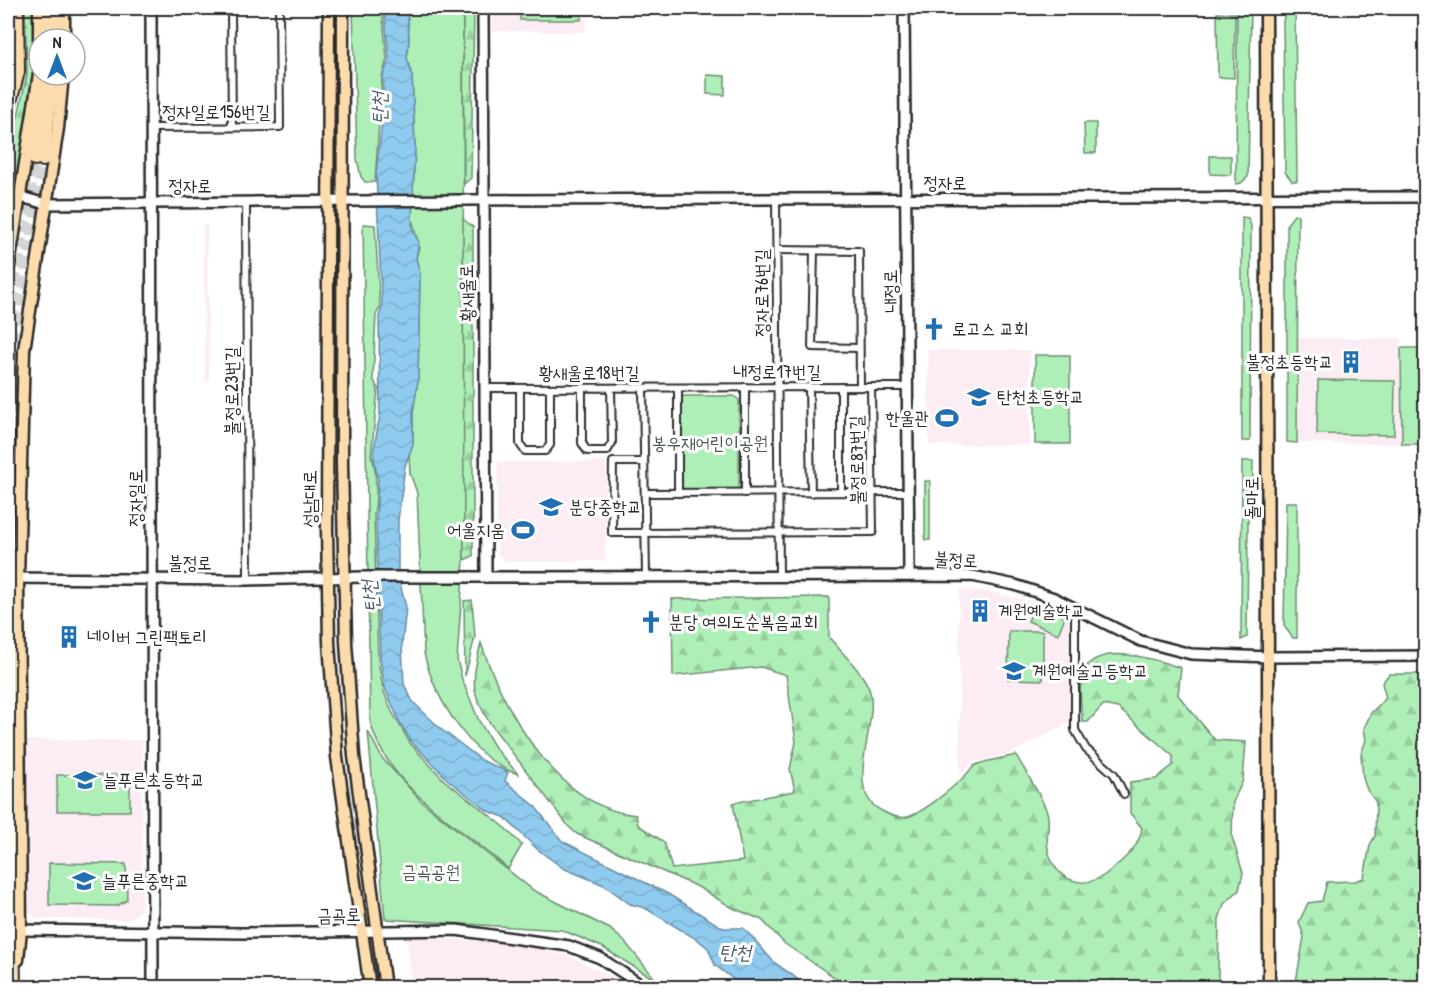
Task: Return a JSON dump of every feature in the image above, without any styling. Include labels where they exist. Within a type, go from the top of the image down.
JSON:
[{"type":"highway","points":[[8,110],[18,72],[17,8]]},
{"type":"highway","points":[[46,8],[46,27]]},
{"type":"highway","points":[[54,27],[55,8]]},
{"type":"highway","points":[[44,87],[39,160],[51,87]]},
{"type":"highway","points":[[9,612],[14,987]]},
{"type":"main road","points":[[39,8],[39,27]]},
{"type":"main road","points":[[64,8],[64,27]]},
{"type":"main road","name":"성남대로","points":[[329,8],[328,578],[332,710],[370,987]]},
{"type":"main road","name":"성남대로","points":[[343,8],[344,578],[349,702],[385,987]]},
{"type":"main road","name":"돌마로","points":[[1266,8],[1269,987]]},
{"type":"main road","points":[[8,272],[37,87]]},
{"type":"main road","points":[[14,987],[21,930],[13,578],[24,350],[61,87]]},
{"type":"street","name":"정자일로","points":[[151,8],[153,987]]},
{"type":"street","points":[[231,8],[232,127]]},
{"type":"street","name":"정자일로156번길","points":[[151,128],[280,127],[279,8]]},
{"type":"street","name":"황새울로","points":[[483,8],[482,201],[486,577]]},
{"type":"street","name":"내정로","points":[[904,8],[909,574]]},
{"type":"street","name":"정자로","points":[[21,197],[46,204],[776,198],[906,200],[1425,197]]},
{"type":"street","name":"정자로76번길","points":[[776,198],[779,575]]},
{"type":"street","name":"불정로23번길","points":[[246,202],[248,580]]},
{"type":"street","points":[[777,250],[859,251],[860,387]]},
{"type":"street","points":[[814,250],[812,348],[859,348]]},
{"type":"street","points":[[745,387],[745,493]]},
{"type":"street","points":[[809,387],[811,493]]},
{"type":"street","points":[[841,387],[841,492]]},
{"type":"street","name":"불정로87번길","points":[[779,532],[873,532],[871,387]]},
{"type":"street","name":"내정로17번길","points":[[694,388],[909,387]]},
{"type":"street","name":"황새울로18번길","points":[[485,388],[694,388]]},
{"type":"street","points":[[520,388],[520,444],[525,451],[545,451],[550,445],[550,388]]},
{"type":"street","points":[[582,388],[582,443],[586,451],[607,451],[612,443],[611,388]]},
{"type":"street","points":[[643,388],[646,576]]},
{"type":"street","points":[[678,388],[678,493]]},
{"type":"street","points":[[644,462],[613,462],[612,533],[779,532]]},
{"type":"street","points":[[645,493],[907,492]]},
{"type":"street","name":"불정로","points":[[13,578],[248,580],[362,577],[909,574],[990,579],[1054,597],[1141,641],[1175,651],[1207,656],[1425,656]]},
{"type":"street","points":[[1075,607],[1076,730],[1086,749],[1114,774],[1124,794]]},
{"type":"street","name":"금곡로","points":[[21,930],[153,932],[456,930],[569,946],[600,958],[646,987]]},
{"type":"shaded area","points":[[492,8],[586,8],[586,32],[492,31]]},
{"type":"shaded area","points":[[203,225],[207,225],[209,382],[205,381]]},
{"type":"shaded area","points":[[1297,338],[1401,338],[1402,444],[1297,443]]},
{"type":"shaded area","name":"탄천초등학교","points":[[928,350],[1030,350],[1030,445],[929,445]]},
{"type":"shaded area","name":"분당중학교","points":[[497,462],[606,462],[605,561],[505,561],[497,553]]},
{"type":"shaded area","name":"계원예술고등학교","points":[[959,590],[984,591],[1034,602],[1064,614],[1069,619],[1070,722],[1012,753],[975,762],[960,773]]},
{"type":"shaded area","points":[[27,740],[142,740],[142,908],[130,920],[36,919],[27,910]]},
{"type":"shaded area","points":[[407,937],[514,943],[572,957],[633,987],[412,987]]},
{"type":"green space","points":[[25,8],[35,8],[35,27],[27,27],[27,75]]},
{"type":"green space","points":[[353,8],[382,8],[387,59],[382,77],[375,182],[365,182],[361,177],[357,159]]},
{"type":"green space","points":[[407,8],[463,8],[464,560],[457,660],[479,721],[496,749],[518,774],[501,767],[485,756],[457,725],[436,689],[424,653],[417,493],[410,473],[409,454],[413,444],[413,412],[418,381],[420,274],[416,258],[419,247],[412,219],[415,146],[412,77],[407,58],[409,40]]},
{"type":"green space","points":[[463,8],[474,8],[471,178],[464,184]]},
{"type":"green space","points":[[520,8],[581,8],[581,20],[520,20]]},
{"type":"green space","points":[[1237,8],[1251,8],[1248,177],[1236,184]]},
{"type":"green space","points":[[1286,8],[1295,8],[1297,181],[1292,181],[1285,172],[1283,21]]},
{"type":"green space","points":[[1217,13],[1235,13],[1234,78],[1218,77]]},
{"type":"green space","points":[[27,75],[27,87],[32,87],[8,234],[8,160]]},
{"type":"green space","points":[[707,75],[725,76],[725,95],[707,94]]},
{"type":"green space","points":[[1084,123],[1096,123],[1096,153],[1085,153]]},
{"type":"green space","points":[[1210,156],[1231,156],[1231,175],[1210,174]]},
{"type":"green space","points":[[1294,215],[1298,215],[1297,443],[1287,442],[1287,224]]},
{"type":"green space","points":[[1242,217],[1248,218],[1251,226],[1250,441],[1242,441]]},
{"type":"green space","points":[[463,219],[473,227],[473,556],[464,560]]},
{"type":"green space","points":[[363,224],[375,225],[380,308],[376,315],[373,378],[378,389],[371,456],[376,484],[374,514],[378,660],[383,689],[391,710],[410,743],[445,781],[501,824],[522,845],[508,869],[408,786],[379,745],[370,721]]},
{"type":"green space","points":[[1401,348],[1425,348],[1425,444],[1402,444]]},
{"type":"green space","points":[[1035,355],[1070,355],[1070,444],[1035,444]]},
{"type":"green space","points":[[1318,380],[1395,381],[1394,435],[1317,434]]},
{"type":"green space","name":"봉우재어린이공원","points":[[684,396],[734,396],[739,400],[739,493],[684,490],[681,485],[681,399]]},
{"type":"green space","points":[[1242,461],[1253,461],[1252,511],[1248,520],[1247,637],[1241,640]]},
{"type":"green space","points":[[925,481],[930,481],[930,540],[925,540]]},
{"type":"green space","points":[[1286,502],[1297,502],[1297,638],[1293,638],[1284,626]]},
{"type":"green space","points":[[829,597],[829,637],[865,680],[871,696],[863,775],[865,790],[871,802],[882,811],[897,817],[914,815],[958,783],[976,765],[1016,755],[1047,812],[1047,844],[1052,860],[1064,876],[1081,882],[1091,881],[1110,871],[1121,862],[1138,841],[1142,828],[1130,813],[1130,782],[1156,779],[1173,765],[1173,756],[1118,708],[1103,705],[1088,722],[1082,722],[1080,692],[1082,675],[1089,664],[1099,658],[1113,655],[1143,657],[1181,668],[1178,695],[1215,740],[1246,742],[1243,780],[1233,802],[1232,837],[1243,873],[1239,890],[1224,904],[1219,919],[1218,980],[1228,981],[1227,987],[849,987],[785,944],[762,920],[733,908],[698,887],[577,834],[569,827],[492,726],[476,695],[474,677],[481,643],[491,669],[519,725],[558,775],[582,795],[608,809],[636,815],[638,825],[664,842],[672,869],[743,861],[733,803],[795,791],[790,769],[796,742],[786,675],[761,667],[673,676],[672,599]]},
{"type":"green space","points":[[472,600],[475,637],[465,676],[464,601]]},
{"type":"green space","points":[[1035,605],[1065,617],[1058,634],[1028,621]]},
{"type":"green space","points":[[1009,631],[1043,631],[1043,680],[1008,679]]},
{"type":"green space","points":[[1389,674],[1425,674],[1425,987],[1295,987],[1304,937],[1299,922],[1308,903],[1322,901],[1327,882],[1355,881],[1364,878],[1370,845],[1375,836],[1376,802],[1367,790],[1363,778],[1361,754],[1366,740],[1364,728],[1371,713],[1386,698],[1382,683]]},
{"type":"green space","name":"금곡공원","points":[[368,731],[382,758],[421,801],[533,890],[610,929],[625,942],[657,981],[602,947],[562,930],[385,919]]},
{"type":"green space","points":[[57,775],[130,775],[130,811],[57,811]]},
{"type":"green space","points":[[49,863],[126,864],[127,900],[117,906],[49,905]]},
{"type":"water","name":"탄천","points":[[384,8],[407,8],[409,40],[407,58],[412,76],[415,146],[412,219],[413,231],[419,242],[416,258],[420,274],[418,381],[413,412],[413,444],[405,466],[398,520],[398,576],[406,607],[402,645],[404,684],[413,702],[442,730],[483,761],[508,772],[505,781],[534,805],[562,841],[668,894],[723,928],[743,928],[776,964],[804,987],[743,987],[715,965],[708,948],[698,940],[645,908],[630,904],[604,885],[563,868],[537,849],[504,817],[488,811],[448,780],[411,741],[400,723],[385,688],[380,659],[376,519],[378,480],[373,453],[380,415],[379,317],[382,307],[376,174],[383,112],[383,76],[389,60]]},
{"type":"tunnel","points":[[9,612],[14,350],[43,160]]},
{"type":"tunnel","points":[[8,321],[34,164]]},
{"type":"place","name":"로고스 교회","points":[[934,329]]},
{"type":"place","name":"불정초등학교","points":[[1351,362]]},
{"type":"place","name":"탄천초등학교","points":[[979,397]]},
{"type":"place","name":"한울관","points":[[947,418]]},
{"type":"place","name":"분당중학교","points":[[551,507]]},
{"type":"place","name":"어울지움","points":[[523,530]]},
{"type":"place","name":"계원예술학교","points":[[980,611]]},
{"type":"place","name":"분당 여의도순복음교회","points":[[651,622]]},
{"type":"place","name":"네이버 그린팩토리","points":[[69,637]]},
{"type":"place","name":"계원예술고등학교","points":[[1014,671]]},
{"type":"place","name":"늘푸른초등학교","points":[[85,780]]},
{"type":"place","name":"늘푸른중학교","points":[[84,881]]}]
